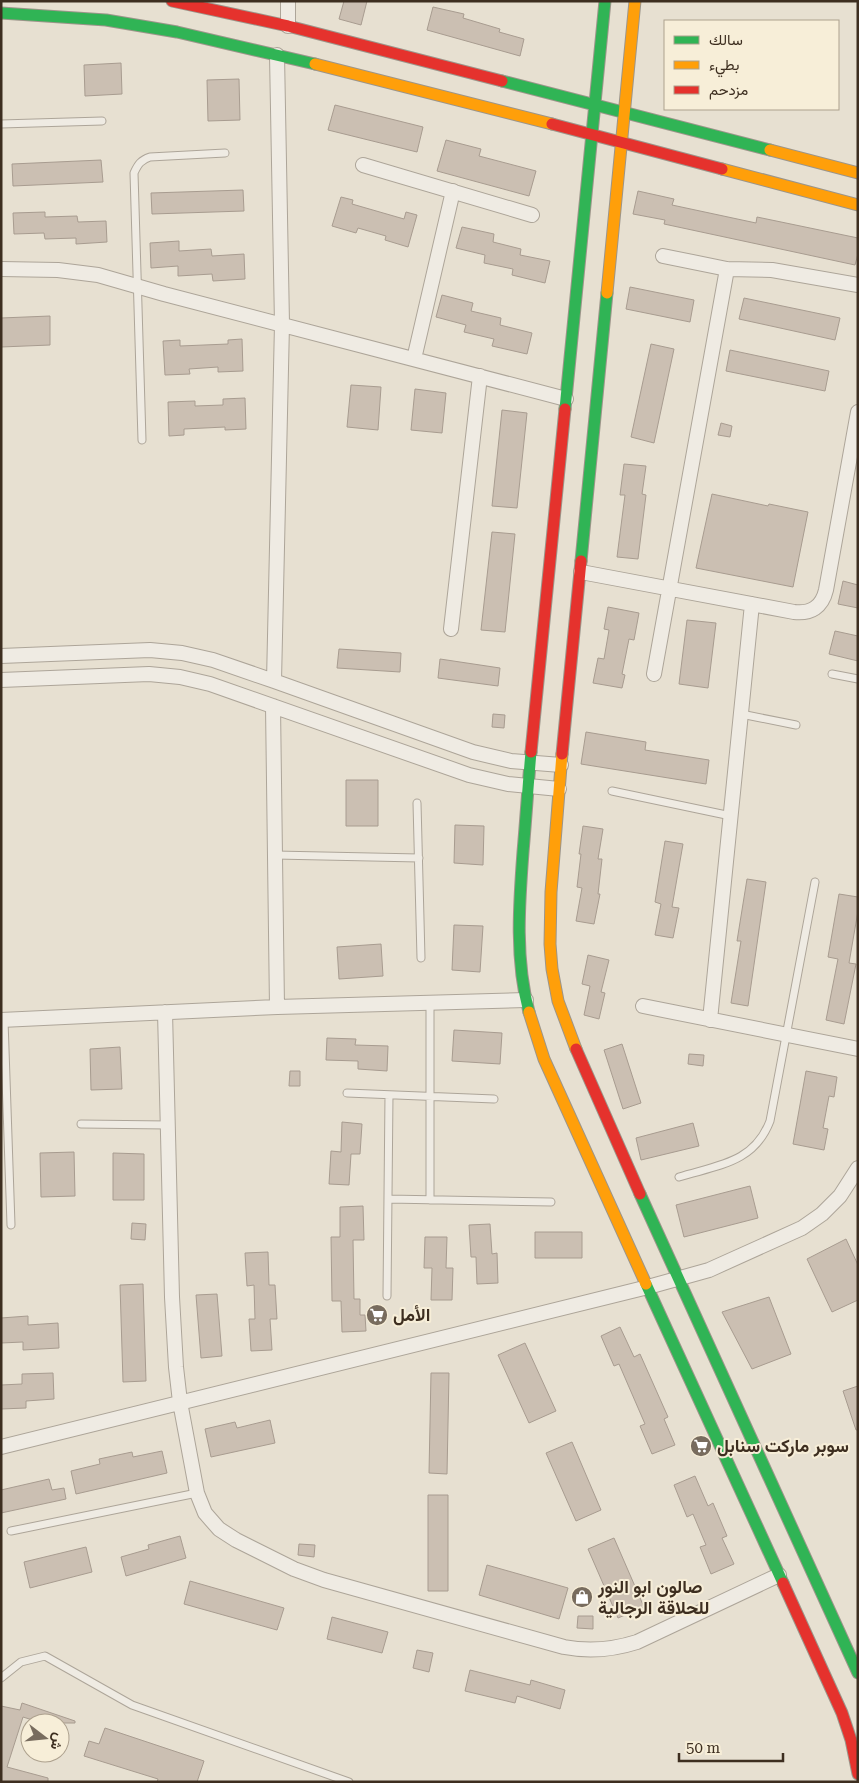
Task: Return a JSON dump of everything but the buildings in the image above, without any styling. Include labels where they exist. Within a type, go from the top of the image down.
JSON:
[{"type":"main road","points":[[172,1],[288,26],[858,173]]},
{"type":"main road","points":[[605,1],[528,787],[520,946],[522,978],[533,1027],[544,1059],[842,1713],[851,1740],[858,1774]]},
{"type":"main road","points":[[635,1],[561,765],[550,941],[552,969],[556,996],[575,1048],[858,1673]]},
{"type":"main road","points":[[1,13],[106,20],[178,32],[592,134],[858,205]]},
{"type":"street","points":[[288,1],[288,26]]},
{"type":"street","points":[[274,681],[282,324],[277,55]]},
{"type":"street","points":[[363,165],[532,214]]},
{"type":"street","points":[[414,359],[453,192]]},
{"type":"street","points":[[663,256],[727,269],[772,270],[858,285]]},
{"type":"street","points":[[1,269],[71,271],[98,276],[566,399]]},
{"type":"street","points":[[654,674],[727,269]]},
{"type":"street","points":[[451,629],[480,376]]},
{"type":"street","points":[[581,572],[803,613],[812,611],[819,606],[824,598],[858,412]]},
{"type":"street","points":[[710,1020],[752,604]]},
{"type":"street","points":[[1,656],[150,650],[182,653],[213,660],[473,752],[530,764],[561,765]]},
{"type":"street","points":[[1,680],[149,674],[180,677],[210,684],[488,781],[559,789]]},
{"type":"street","points":[[273,706],[277,1007]]},
{"type":"street","points":[[3,1020],[277,1007],[526,1000]]},
{"type":"street","points":[[643,1006],[858,1049]]},
{"type":"street","points":[[165,1012],[173,1323],[180,1402],[197,1492],[205,1512],[219,1529],[236,1540],[324,1580],[564,1647],[582,1650],[619,1648],[637,1642],[780,1575]]},
{"type":"street","points":[[1,1447],[648,1287],[709,1270],[802,1228],[822,1214],[840,1196],[858,1168]]},
{"type":"lane","points":[[1,124],[102,121]]},
{"type":"lane","points":[[142,440],[134,173],[137,165],[150,157],[225,152]]},
{"type":"lane","points":[[832,674],[858,679]]},
{"type":"lane","points":[[741,714],[796,725]]},
{"type":"lane","points":[[612,791],[731,816]]},
{"type":"lane","points":[[418,803],[421,958]]},
{"type":"lane","points":[[275,855],[419,858]]},
{"type":"lane","points":[[679,1177],[736,1160],[758,1145],[765,1134],[770,1121],[814,882]]},
{"type":"lane","points":[[430,1003],[430,1200]]},
{"type":"lane","points":[[3,1020],[10,1225]]},
{"type":"lane","points":[[347,1093],[494,1100]]},
{"type":"lane","points":[[387,1296],[389,1095]]},
{"type":"lane","points":[[81,1124],[168,1125]]},
{"type":"lane","points":[[388,1199],[551,1202]]},
{"type":"lane","points":[[11,1531],[197,1492]]},
{"type":"lane","points":[[1,1678],[21,1662],[45,1656],[132,1705],[349,1782]]},
{"type":"traffic: fast","points":[[565,409],[605,1]]},
{"type":"traffic: fast","points":[[1,13],[106,20],[177,32],[315,64]]},
{"type":"traffic: fast","points":[[502,81],[770,150]]},
{"type":"traffic: fast","points":[[581,561],[607,293]]},
{"type":"traffic: fast","points":[[529,1012],[522,973],[519,912],[531,752]]},
{"type":"traffic: fast","points":[[640,1194],[858,1673]]},
{"type":"traffic: fast","points":[[646,1284],[783,1583]]},
{"type":"traffic: slow","points":[[607,293],[635,1]]},
{"type":"traffic: slow","points":[[315,64],[552,124]]},
{"type":"traffic: slow","points":[[770,150],[858,173]]},
{"type":"traffic: slow","points":[[722,169],[858,205]]},
{"type":"traffic: slow","points":[[562,754],[551,892],[550,944],[558,1001],[576,1049]]},
{"type":"traffic: slow","points":[[529,1012],[544,1059],[646,1284]]},
{"type":"traffic: jam","points":[[172,1],[288,26],[502,81]]},
{"type":"traffic: jam","points":[[552,124],[722,169]]},
{"type":"traffic: jam","points":[[531,752],[565,409]]},
{"type":"traffic: jam","points":[[562,754],[581,561]]},
{"type":"traffic: jam","points":[[576,1049],[640,1194]]},
{"type":"traffic: jam","points":[[783,1583],[842,1713],[851,1740],[858,1774]]},
{"type":"place","name":"الأمل","points":[[377,1315]]},
{"type":"place","name":"سوبر ماركت سنابل","points":[[701,1446]]},
{"type":"place","name":"صالون ابو النور للحلاقة الرجالية","points":[[582,1597]]}]
